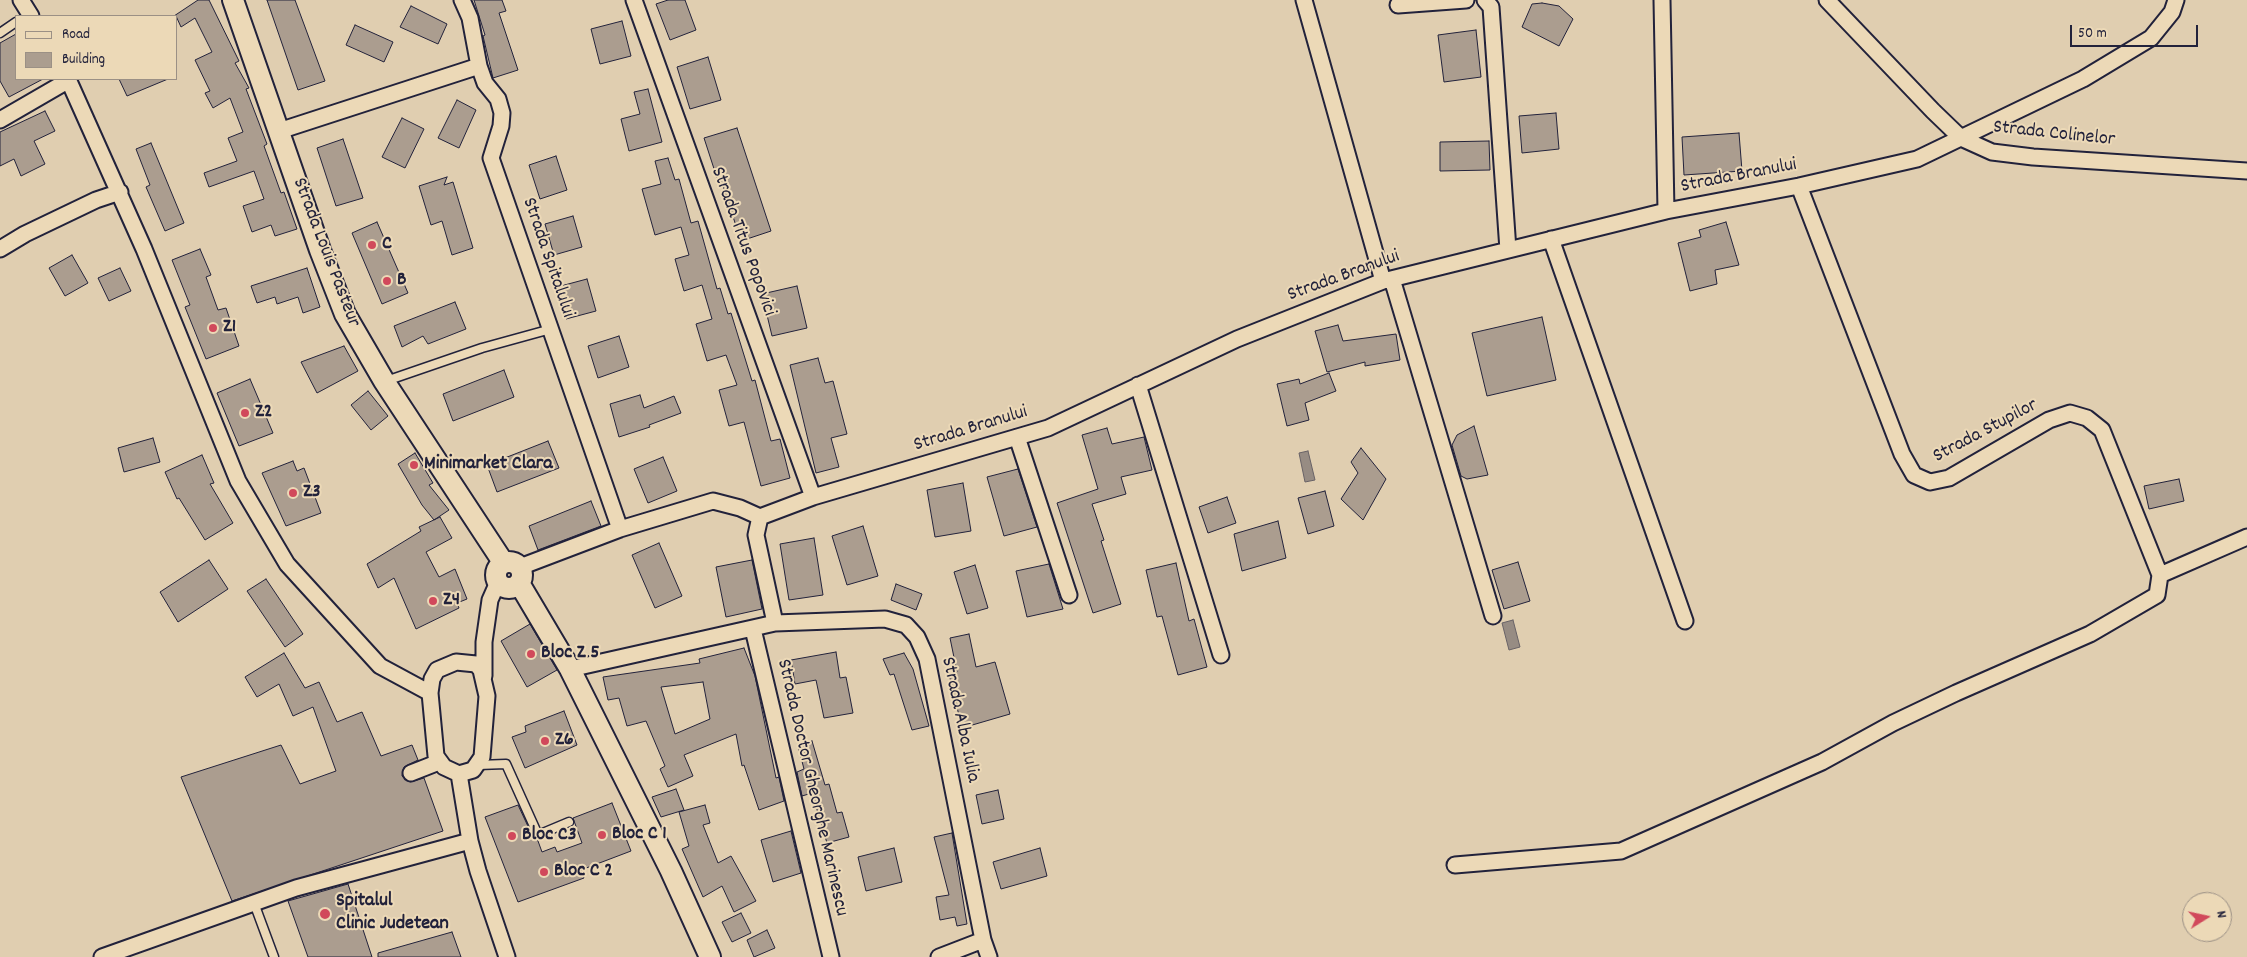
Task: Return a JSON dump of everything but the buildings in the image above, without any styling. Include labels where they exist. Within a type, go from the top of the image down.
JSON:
[{"type":"main road","name":"Strada Louis Pasteur","points":[[233,0],[345,314],[384,381],[514,571],[570,669],[671,871],[710,957]]},
{"type":"main road","points":[[498,582],[495,573],[514,571]]},
{"type":"street","points":[[21,0],[25,15]]},
{"type":"street","name":"Strada Spitalului","points":[[462,0],[470,18],[478,66],[485,83],[498,99],[502,113],[491,158],[620,529]]},
{"type":"street","name":"Strada Titus Popovici","points":[[634,0],[813,498]]},
{"type":"street","points":[[1304,0],[1387,280],[1493,616]]},
{"type":"street","points":[[1398,5],[1466,0]]},
{"type":"street","points":[[1485,0],[1491,7],[1508,250]]},
{"type":"street","points":[[1662,0],[1666,211]]},
{"type":"street","name":"Strada Colinelor","points":[[1827,0],[1961,138],[1992,152],[2033,157],[2247,170]]},
{"type":"street","name":"Strada Branului","points":[[760,517],[813,498],[1048,428],[1261,329],[1387,280],[1666,211],[1799,186],[1917,159],[2083,79],[2151,38],[2172,12],[2176,0]]},
{"type":"street","points":[[279,131],[478,66]]},
{"type":"street","points":[[0,120],[66,80]]},
{"type":"street","points":[[68,80],[120,192],[238,481],[287,564],[380,666],[430,693]]},
{"type":"street","name":"Strada Stupilor","points":[[1799,186],[1902,454],[1914,475],[1930,482],[1949,478],[2049,420],[2070,414],[2087,418],[2102,430],[2160,575]]},
{"type":"street","points":[[0,249],[25,234],[96,200],[120,192]]},
{"type":"street","points":[[1551,239],[1685,621]]},
{"type":"street","points":[[1138,385],[1222,655]]},
{"type":"street","points":[[1017,437],[1068,595]]},
{"type":"street","points":[[514,571],[620,529],[713,501],[740,508],[760,517],[756,535],[775,623],[570,669]]},
{"type":"street","points":[[1455,864],[1621,851],[1822,762],[1892,723],[2090,634],[2156,595],[2160,575],[2247,537]]},
{"type":"street","points":[[437,670],[432,679],[430,693],[433,744],[439,762],[444,767],[459,774],[473,770],[482,757],[486,716],[484,642],[490,600],[498,582]]},
{"type":"street","name":"Strada Alba Iulia","points":[[775,623],[885,619],[906,625],[917,636],[927,659],[983,940],[989,957]]},
{"type":"street","name":"Strada Doctor Gheorghe Marinescu","points":[[753,629],[831,957]]},
{"type":"street","points":[[463,662],[473,655],[484,642]]},
{"type":"street","points":[[410,682],[423,679],[446,665],[463,662],[476,664],[484,679]]},
{"type":"street","points":[[411,773],[439,762]]},
{"type":"street","points":[[459,774],[470,841],[507,957]]},
{"type":"street","points":[[102,957],[254,903],[346,873],[470,841]]},
{"type":"street","points":[[939,957],[983,940]]},
{"type":"lane","points":[[0,32],[15,23]]},
{"type":"lane","points":[[384,381],[482,348],[551,329]]},
{"type":"lane","points":[[478,765],[506,764],[538,835],[569,822]]},
{"type":"lane","points":[[254,903],[274,957]]},
{"type":"shaded area","points":[[1308,451],[1315,480],[1305,482],[1299,453]]},
{"type":"shaded area","points":[[1513,620],[1520,647],[1509,650],[1502,623]]},
{"type":"place","name":"C","points":[[372,245]]},
{"type":"place","name":"B","points":[[387,281]]},
{"type":"place","name":"Z1","points":[[213,328]]},
{"type":"place","name":"Z2","points":[[245,413]]},
{"type":"place","name":"Minimarket Clara","points":[[414,465]]},
{"type":"place","name":"Z3","points":[[293,493]]},
{"type":"place","name":"Z4","points":[[433,601]]},
{"type":"place","name":"Bloc Z 5","points":[[531,654]]},
{"type":"place","name":"Z6","points":[[545,741]]},
{"type":"place","name":"Bloc C 1","points":[[602,835]]},
{"type":"place","name":"Bloc C3","points":[[512,836]]},
{"type":"place","name":"Bloc C 2","points":[[544,872]]},
{"type":"place","name":"Spitalul Clinic Judetean","points":[[325,914]]}]
